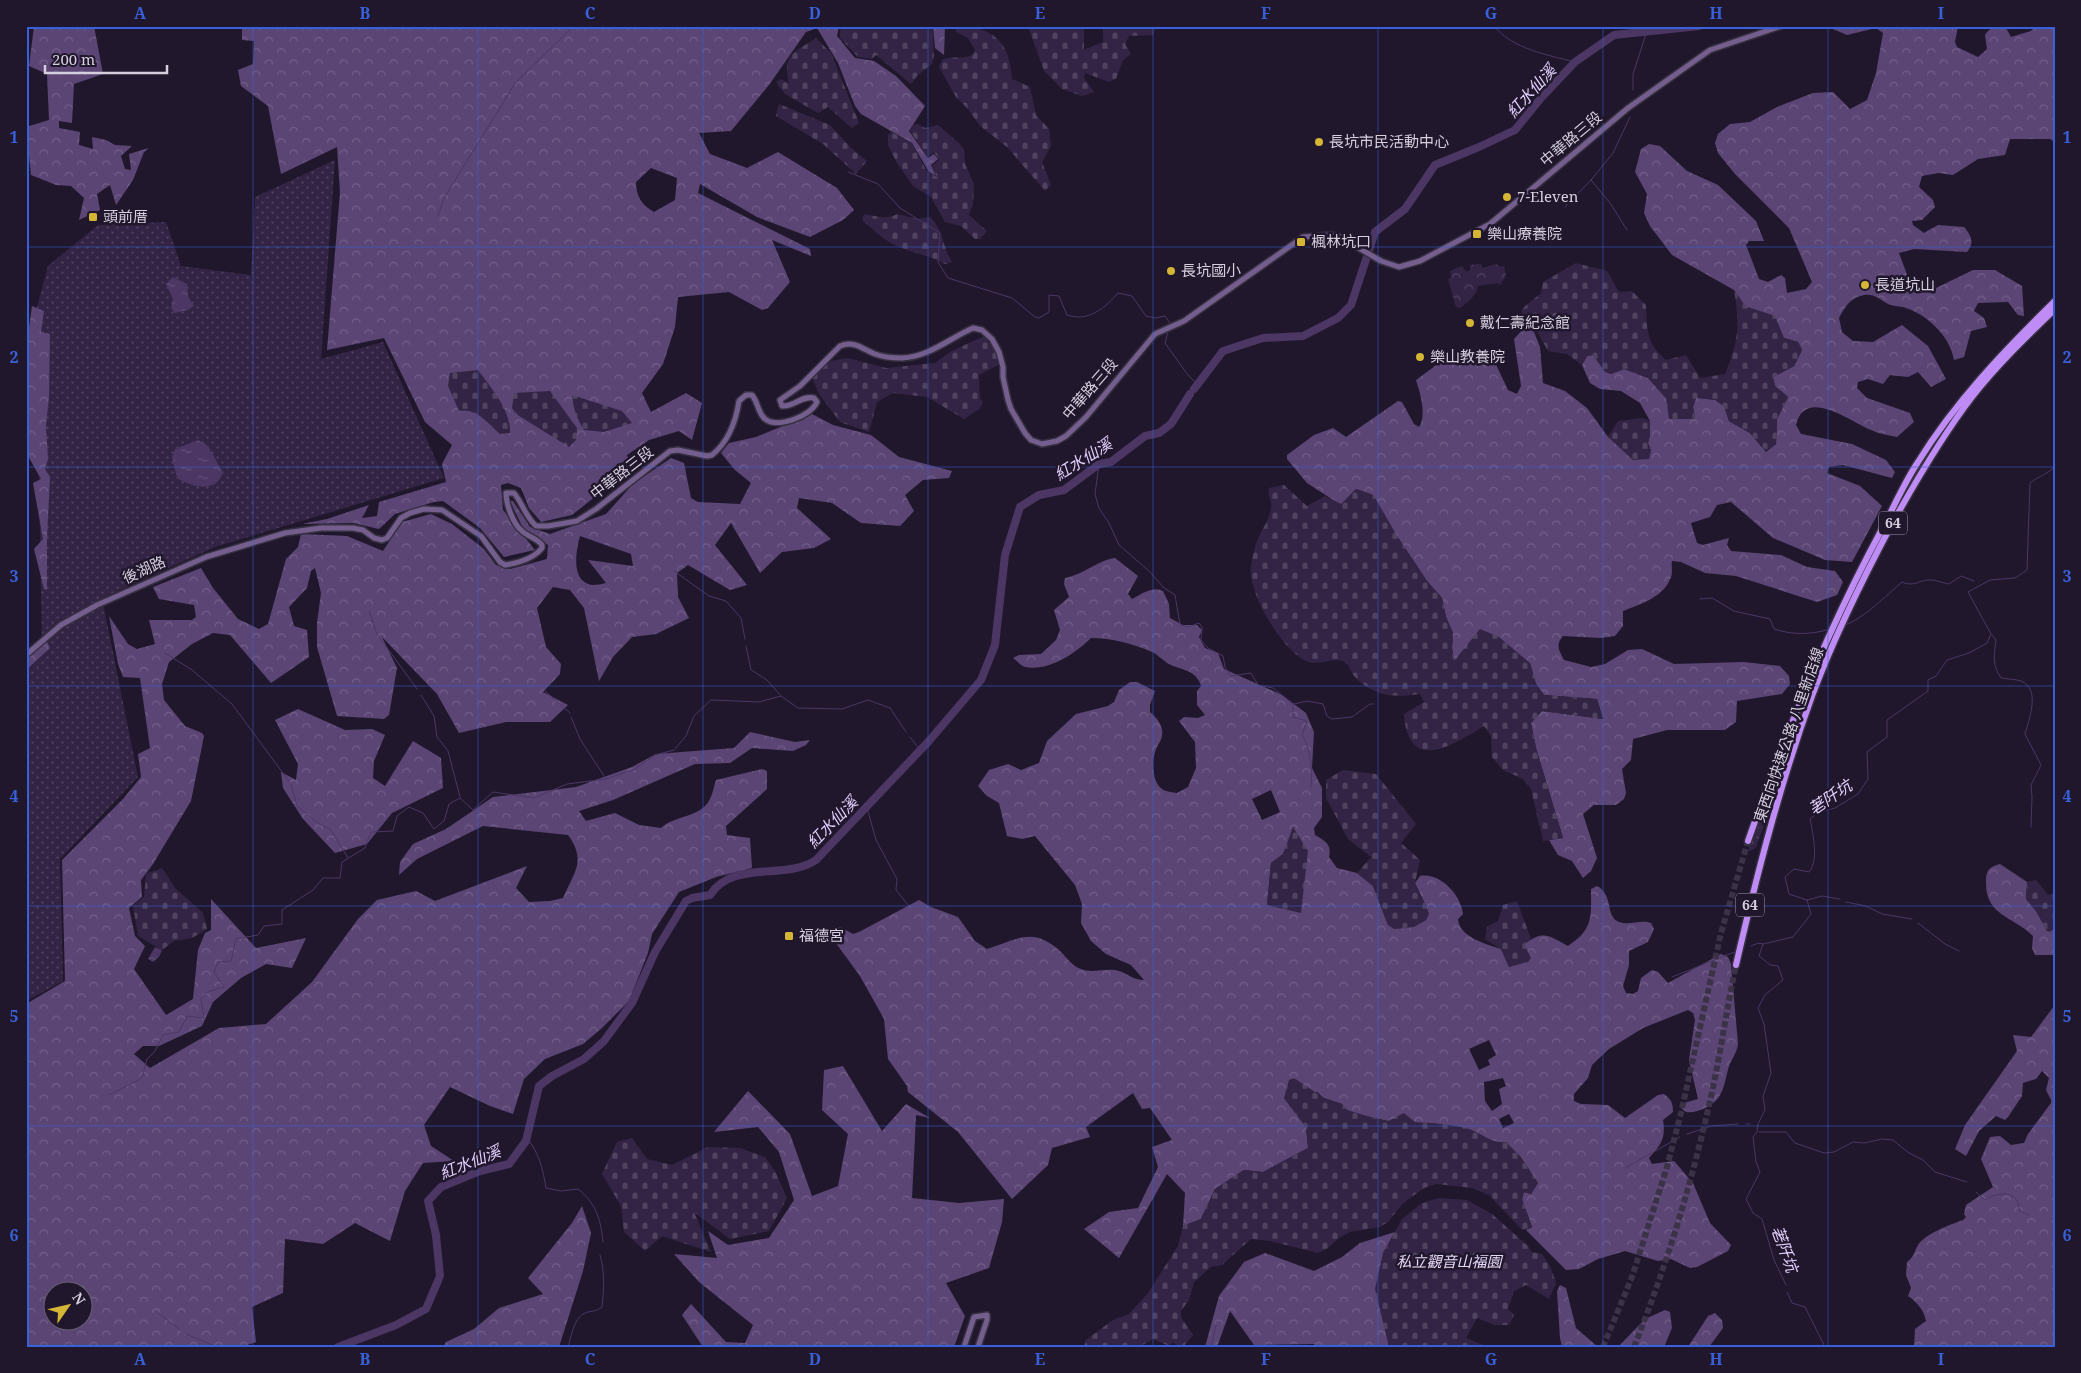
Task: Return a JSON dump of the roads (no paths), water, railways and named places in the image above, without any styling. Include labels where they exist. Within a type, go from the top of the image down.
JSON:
[{"type":"highway","name":"東西向快速公路 八里新店線","points":[[1748,841],[1785,739],[1829,634],[1868,555],[1918,462],[1982,375],[2055,301]]},
{"type":"highway","name":"東西向快速公路 八里新店線","points":[[1736,965],[1765,844],[1812,696],[1832,648],[1880,547],[1910,490],[1952,424],[1973,396],[2017,347],[2055,309]]},
{"type":"main road","name":"中華路三段","points":[[285,533],[321,528],[353,528],[363,530],[374,538],[382,540],[387,538],[401,518],[410,513],[424,509],[442,510],[481,536],[500,562],[506,565],[511,564],[537,554],[542,545],[521,531],[512,516],[506,496],[509,492],[514,493],[518,498],[525,515],[536,526],[577,521],[596,509],[670,451],[678,450],[708,456],[712,455],[731,430],[737,415],[739,401],[746,395],[752,395],[762,416],[768,421],[784,422],[804,414],[816,405],[814,398],[807,397],[786,406],[782,406],[780,400],[800,386],[840,346],[848,343],[854,344],[875,354],[904,358],[920,355],[934,349],[973,328],[982,330],[992,339],[999,352],[1010,409],[1025,433],[1031,440],[1042,444],[1057,441],[1066,436],[1086,417],[1155,334],[1184,321],[1303,237],[1330,235],[1340,237],[1378,259],[1398,267],[1408,266],[1478,231],[1503,213],[1628,108],[1710,50],[1781,26]]},
{"type":"main road","name":"後湖路","points":[[26,655],[61,625],[83,611],[206,557],[285,533]]},
{"type":"main road","points":[[964,1347],[974,1317],[987,1316],[978,1347]]},
{"type":"water","points":[[173,277],[187,284],[188,297],[194,306],[188,310],[175,313],[171,308],[173,299],[166,284]]},
{"type":"water","points":[[198,440],[208,446],[223,473],[215,484],[209,486],[196,486],[177,478],[172,457],[175,449]]},
{"type":"water","points":[[155,947],[162,950],[159,957],[153,962],[148,959]]},
{"type":"waterway","points":[[438,216],[444,198],[516,82],[574,26]]},
{"type":"waterway","points":[[1494,26],[1520,46],[1542,54],[1575,62]]},
{"type":"waterway","name":"紅水仙溪","points":[[1194,389],[1223,351],[1263,338],[1303,336],[1338,318],[1351,305],[1375,232],[1405,209],[1435,165],[1515,130],[1541,98],[1575,62],[1614,35],[1699,26]]},
{"type":"waterway","points":[[1633,90],[1633,74],[1647,31]]},
{"type":"waterway","points":[[1627,230],[1610,203],[1591,180],[1613,153],[1630,117]]},
{"type":"waterway","points":[[848,172],[878,184],[900,208],[940,233],[938,262],[948,278],[1012,298],[1035,317],[1039,318],[1049,312],[1049,295],[1059,296],[1067,315],[1082,317],[1095,313],[1118,293],[1132,296],[1146,316],[1155,318],[1165,316],[1170,323]]},
{"type":"waterway","points":[[1565,207],[1591,180]]},
{"type":"waterway","points":[[1168,331],[1165,343],[1188,375],[1197,384]]},
{"type":"waterway","name":"紅水仙溪","points":[[338,1347],[396,1325],[426,1309],[440,1276],[436,1235],[428,1201],[441,1187],[480,1171],[509,1164],[526,1141],[539,1086],[552,1076],[584,1059],[604,1041],[632,1003],[655,952],[686,901],[710,895],[720,884],[732,877],[790,869],[804,866],[816,860],[929,741],[981,680],[995,645],[1005,555],[1020,507],[1039,495],[1064,490],[1099,464],[1111,462],[1145,436],[1159,433],[1171,424],[1190,394]]},
{"type":"waterway","points":[[1099,464],[1095,494],[1099,508],[1109,523],[1119,545],[1149,571],[1164,588],[1175,595],[1180,625],[1188,627],[1199,623],[1202,627],[1201,640],[1208,648],[1223,656],[1225,667],[1231,676],[1251,673],[1258,685],[1273,688],[1293,704],[1293,717],[1307,721],[1302,735],[1311,761],[1311,788]]},
{"type":"waterway","name":"荖阡坑","points":[[1786,1285],[1774,1260],[1762,1219],[1753,1213],[1746,1199],[1760,1172],[1756,1162],[1753,1137],[1757,1132],[1758,1124],[1765,1110],[1763,1096],[1771,1073],[1764,1024],[1758,1008],[1765,995],[1783,980],[1778,966],[1770,965],[1759,956],[1763,944],[1793,937],[1811,914],[1807,900],[1789,894],[1785,877],[1794,869],[1809,872],[1812,867],[1815,854],[1810,819],[1819,812],[1835,808],[1858,794],[1868,779],[1867,752],[1887,737],[1887,720],[1928,691],[1928,680],[1936,676],[1947,660],[1969,653],[1987,643],[1991,634],[1968,592],[1990,580],[2015,578],[2027,570],[2030,483],[2055,466]]},
{"type":"waterway","points":[[674,571],[709,596],[726,601],[741,618],[745,639]]},
{"type":"waterway","points":[[1845,625],[1867,612],[1902,582],[1912,584],[1930,580],[1949,584],[1961,576],[1974,581]]},
{"type":"waterway","points":[[1700,599],[1712,598],[1734,611],[1770,619],[1774,629],[1781,631],[1809,633],[1830,629]]},
{"type":"waterway","points":[[369,611],[377,634],[417,689]]},
{"type":"waterway","points":[[1992,635],[1996,640],[1995,664],[2001,678],[2021,681],[2031,691],[2031,713],[2025,734],[2041,765],[2031,785],[2031,827]]},
{"type":"waterway","points":[[746,646],[751,670],[767,680],[781,696]]},
{"type":"waterway","points":[[165,653],[192,670],[232,704],[291,784],[297,806],[319,824],[330,829],[348,858]]},
{"type":"waterway","points":[[545,691],[570,713]]},
{"type":"waterway","points":[[421,695],[434,716],[437,737],[448,751],[460,797]]},
{"type":"waterway","points":[[109,1095],[142,1078],[147,1059],[155,1051],[163,1035],[179,1032],[187,1016],[204,1018],[201,999],[207,992],[224,987],[214,972],[218,962],[231,961],[236,939],[258,935],[264,926],[282,924],[282,910],[313,890],[323,878],[340,878],[342,862],[365,848],[371,832],[393,831],[397,816],[409,807],[423,813],[434,829],[444,821],[449,804],[460,798],[473,810],[493,792],[534,798],[567,784],[606,779],[635,769],[655,755],[674,750],[686,736],[694,716],[711,700],[759,702],[781,696],[798,708],[842,709],[868,700],[890,708],[906,732]]},
{"type":"waterway","points":[[1294,704],[1307,701],[1323,704],[1327,716],[1332,719],[1352,717],[1370,704],[1373,704]]},
{"type":"waterway","points":[[571,717],[580,739],[606,779]]},
{"type":"waterway","points":[[910,737],[920,750]]},
{"type":"waterway","points":[[867,808],[876,840],[897,879],[896,890],[908,905]]},
{"type":"waterway","points":[[1807,900],[1822,896],[1840,899]]},
{"type":"waterway","points":[[1846,902],[1866,906],[1882,914],[1912,919]]},
{"type":"waterway","points":[[1918,923],[1945,944],[1959,951]]},
{"type":"waterway","points":[[1751,946],[1758,943],[1763,944]]},
{"type":"waterway","points":[[1672,977],[1737,951]]},
{"type":"waterway","points":[[1687,1134],[1711,1126],[1738,1124]]},
{"type":"waterway","points":[[1759,1132],[1786,1132],[1795,1143],[1824,1153],[1834,1152],[1853,1142],[1864,1143],[1882,1139],[1893,1140],[1909,1153],[1923,1160],[1935,1172],[1967,1182]]},
{"type":"waterway","points":[[1625,1168],[1680,1137]]},
{"type":"waterway","points":[[527,1138],[535,1149],[540,1162],[546,1188],[561,1191],[578,1189],[584,1194],[596,1212],[601,1226],[603,1242]]},
{"type":"waterway","points":[[1976,1192],[1985,1200],[2000,1194],[2013,1196],[2017,1200],[2020,1211],[2029,1215]]},
{"type":"waterway","points":[[568,1347],[573,1329],[580,1316],[602,1307],[604,1281],[600,1255]]},
{"type":"waterway","name":"荖阡坑","points":[[1787,1292],[1792,1303],[1805,1307],[1825,1347]]},
{"type":"waterway","points":[[158,1313],[186,1334],[217,1347]]},
{"type":"waterway","points":[[1211,1347],[1216,1325]]},
{"type":"tunnel","points":[[1603,1347],[1632,1277],[1667,1167],[1721,933],[1748,841]]},
{"type":"tunnel","points":[[1634,1347],[1668,1253],[1705,1125],[1736,965]]},
{"type":"place","name":"長坑市民活動中心","points":[[1319,142]]},
{"type":"place","name":"7-Eleven","points":[[1507,197]]},
{"type":"place","name":"頭前厝","points":[[93,217]]},
{"type":"place","name":"樂山療養院","points":[[1477,234]]},
{"type":"place","name":"楓林坑口","points":[[1301,242]]},
{"type":"place","name":"長坑國小","points":[[1171,271]]},
{"type":"place","name":"長道坑山","points":[[1865,285]]},
{"type":"place","name":"戴仁壽紀念館","points":[[1470,323]]},
{"type":"place","name":"樂山教養院","points":[[1420,357]]},
{"type":"place","name":"福德宮","points":[[789,936]]},
{"type":"park label","name":"私立觀音山福園","points":[[1449,1262]]}]
